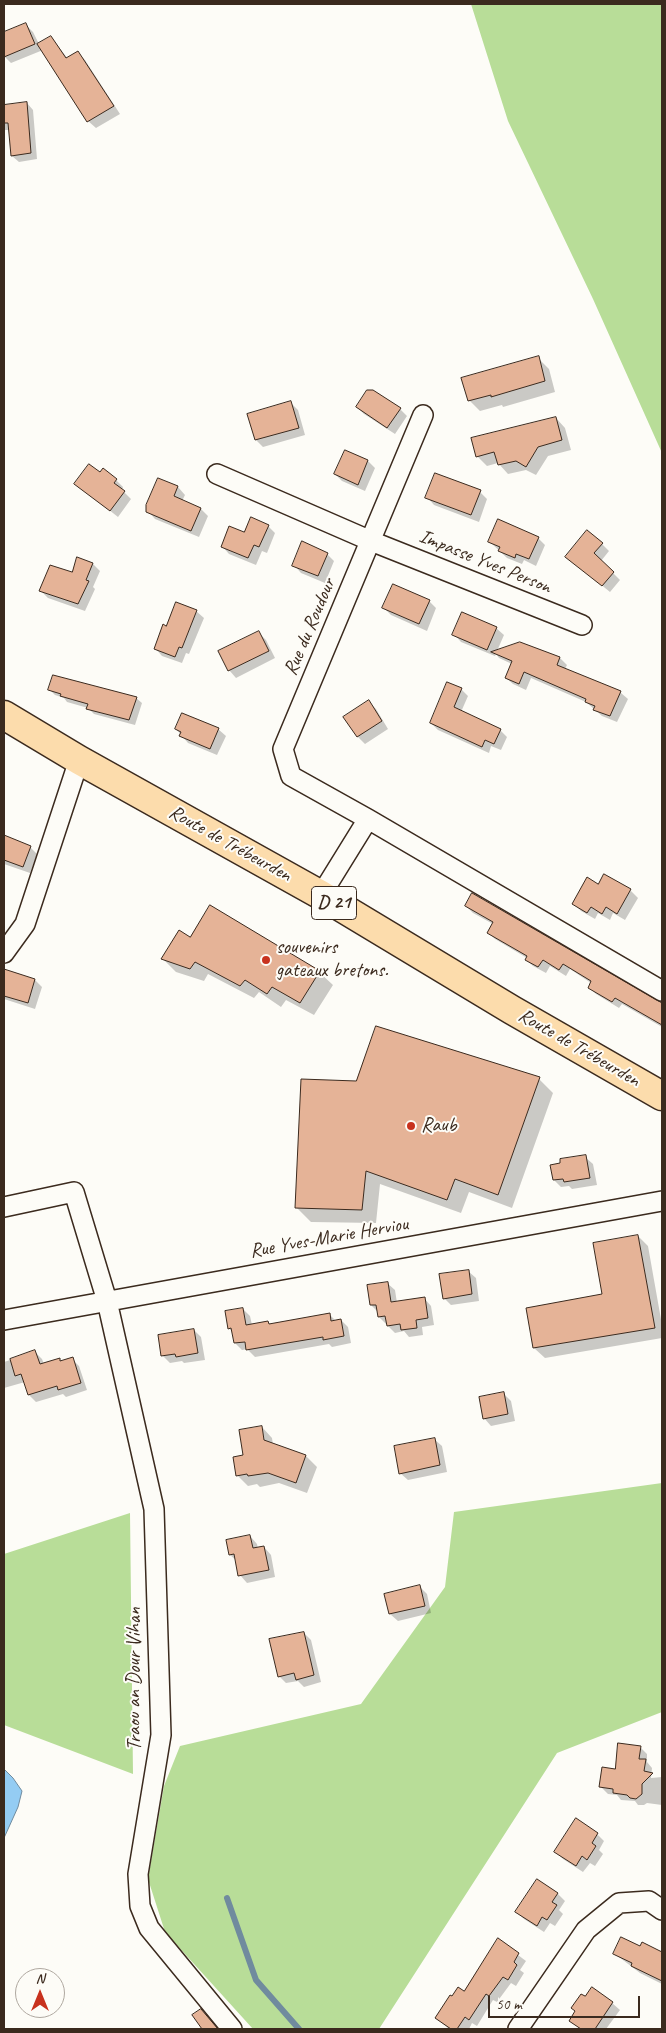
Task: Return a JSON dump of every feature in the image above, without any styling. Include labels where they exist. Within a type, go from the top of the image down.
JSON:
[{"type":"main road","name":"Route de Trébeurden","points":[[4,715],[79,760],[321,896],[512,1010],[662,1096]]},
{"type":"street","name":"Rue du Roudour","points":[[423,415],[372,541],[283,749],[291,776],[368,819],[662,992]]},
{"type":"street","name":"Impasse Yves Person","points":[[217,474],[372,541],[582,626]]},
{"type":"street","points":[[4,953],[25,924],[79,760]]},
{"type":"street","points":[[321,896],[368,819]]},
{"type":"street","name":"Traou an Dour Vihan","points":[[4,1207],[74,1192],[107,1301],[154,1509],[161,1735],[138,1874],[140,1906],[149,1928],[232,2029]]},
{"type":"street","name":"Rue Yves-Marie Herviou","points":[[4,1320],[662,1201]]},
{"type":"street","points":[[518,2029],[586,1930],[619,1903],[649,1901],[662,1910]]},
{"type":"green space","points":[[471,4],[662,4],[662,453],[593,299],[508,121]]},
{"type":"green space","points":[[662,1483],[662,1712],[557,1753],[379,2029],[253,2029],[165,1932],[148,1879],[164,1786],[180,1746],[361,1704],[445,1587],[454,1512]]},
{"type":"green space","points":[[130,1513],[133,1774],[4,1725],[4,1554]]},
{"type":"water","points":[[4,1769],[22,1791],[18,1807],[4,1838]]},
{"type":"building","points":[[26,23],[35,44],[4,57],[4,32]]},
{"type":"building","points":[[51,36],[66,58],[78,51],[114,106],[87,122],[37,44]]},
{"type":"building","points":[[27,102],[31,153],[11,156],[8,123],[4,123],[4,105]]},
{"type":"building","points":[[539,356],[545,381],[491,397],[491,395],[468,401],[461,378]]},
{"type":"building","points":[[367,390],[373,390],[401,408],[387,428],[356,407]]},
{"type":"building","points":[[291,401],[299,428],[255,440],[247,414]]},
{"type":"building","points":[[556,417],[562,440],[538,447],[526,467],[516,461],[498,465],[494,452],[476,457],[471,438]]},
{"type":"building","points":[[345,450],[368,460],[358,485],[334,474]]},
{"type":"building","points":[[89,464],[100,472],[103,468],[117,479],[114,483],[125,491],[110,511],[74,484]]},
{"type":"building","points":[[435,473],[481,490],[471,515],[425,498]]},
{"type":"building","points":[[158,478],[178,486],[174,496],[201,508],[191,531],[146,512],[146,505]]},
{"type":"building","points":[[251,517],[269,525],[259,547],[254,545],[248,558],[221,547],[229,526],[244,532]]},
{"type":"building","points":[[498,519],[539,537],[529,559],[516,554],[515,558],[498,551],[500,547],[488,542]]},
{"type":"building","points":[[587,530],[603,543],[594,553],[614,572],[602,586],[565,557]]},
{"type":"building","points":[[302,541],[328,553],[318,576],[292,566]]},
{"type":"building","points":[[77,557],[93,563],[86,580],[89,581],[78,604],[39,591],[50,565],[72,572]]},
{"type":"building","points":[[393,584],[430,600],[419,624],[382,608]]},
{"type":"building","points":[[176,602],[197,610],[182,648],[179,647],[175,657],[154,649],[163,624],[166,626]]},
{"type":"building","points":[[462,612],[497,627],[487,650],[452,635]]},
{"type":"building","points":[[259,631],[269,651],[228,671],[218,651]]},
{"type":"building","points":[[520,642],[560,657],[557,665],[621,691],[610,716],[593,710],[595,706],[585,702],[586,699],[524,672],[519,684],[505,678],[512,661],[491,652]]},
{"type":"building","points":[[53,675],[137,697],[129,720],[86,709],[88,704],[60,696],[61,694],[48,690]]},
{"type":"building","points":[[447,682],[462,688],[454,707],[501,729],[494,744],[485,740],[482,747],[430,723]]},
{"type":"building","points":[[369,700],[382,721],[357,737],[343,717]]},
{"type":"building","points":[[182,713],[219,728],[210,749],[179,736],[181,732],[175,729]]},
{"type":"building","points":[[4,835],[31,846],[23,867],[4,860]]},
{"type":"building","points":[[604,874],[631,889],[617,914],[606,907],[602,914],[591,907],[587,913],[572,904],[587,877],[598,884]]},
{"type":"building","points":[[472,893],[662,1003],[662,1025],[615,998],[612,1002],[588,988],[591,981],[563,964],[559,970],[543,960],[538,967],[525,960],[527,956],[487,933],[493,922],[465,906]]},
{"type":"building","points":[[210,905],[320,971],[300,1003],[272,987],[267,994],[245,980],[240,986],[195,962],[190,969],[161,959],[179,930],[190,937]]},
{"type":"building","points":[[4,969],[35,979],[28,1003],[4,996]]},
{"type":"building","name":"Raub","points":[[376,1026],[540,1077],[498,1195],[455,1179],[447,1200],[366,1171],[362,1210],[295,1208],[301,1079],[356,1081]]},
{"type":"building","points":[[586,1155],[590,1178],[564,1182],[563,1179],[553,1180],[550,1165],[560,1163],[560,1159]]},
{"type":"building","points":[[638,1235],[655,1328],[533,1348],[526,1308],[602,1294],[593,1243]]},
{"type":"building","points":[[469,1270],[472,1294],[443,1299],[439,1274]]},
{"type":"building","points":[[388,1282],[391,1302],[425,1297],[428,1318],[416,1320],[417,1328],[401,1330],[400,1324],[387,1326],[385,1316],[378,1317],[376,1305],[370,1305],[367,1285]]},
{"type":"building","points":[[243,1308],[246,1325],[268,1321],[269,1324],[330,1313],[331,1321],[341,1319],[344,1336],[323,1340],[323,1337],[246,1350],[245,1342],[234,1343],[231,1328],[228,1329],[225,1311]]},
{"type":"building","points":[[194,1329],[198,1353],[176,1357],[175,1354],[161,1356],[158,1335]]},
{"type":"building","points":[[35,1350],[40,1364],[60,1358],[60,1361],[73,1357],[81,1383],[58,1390],[57,1386],[28,1395],[21,1374],[15,1376],[10,1359]]},
{"type":"building","points":[[504,1392],[508,1414],[483,1419],[479,1397]]},
{"type":"building","points":[[262,1426],[264,1440],[306,1455],[296,1483],[268,1473],[236,1476],[233,1457],[243,1455],[239,1430]]},
{"type":"building","points":[[435,1438],[440,1465],[399,1474],[394,1446]]},
{"type":"building","points":[[250,1535],[253,1548],[264,1546],[269,1570],[238,1576],[234,1554],[229,1555],[226,1540]]},
{"type":"building","points":[[420,1585],[425,1606],[389,1614],[384,1594]]},
{"type":"building","points":[[304,1632],[314,1675],[296,1680],[294,1673],[278,1677],[269,1639]]},
{"type":"building","points":[[618,1743],[641,1746],[639,1759],[646,1759],[644,1771],[653,1773],[642,1784],[642,1794],[636,1799],[630,1798],[627,1795],[613,1793],[613,1789],[599,1787],[602,1767],[615,1769]]},
{"type":"building","points":[[576,1818],[598,1833],[592,1843],[596,1846],[587,1860],[582,1856],[576,1866],[554,1852]]},
{"type":"building","points":[[537,1879],[558,1893],[552,1902],[557,1905],[547,1920],[542,1917],[537,1926],[515,1912]]},
{"type":"building","points":[[621,1937],[640,1946],[642,1942],[662,1952],[662,1981],[631,1966],[632,1963],[613,1954]]},
{"type":"building","points":[[498,1938],[519,1953],[514,1962],[517,1965],[508,1980],[503,1977],[489,1996],[486,1994],[469,2020],[465,2017],[457,2029],[451,2029],[435,2018],[450,1995],[452,1996],[458,1987],[464,1991]]},
{"type":"building","points":[[592,1987],[613,2002],[595,2029],[581,2029],[569,2021],[575,2011],[571,2008],[581,1994],[585,1996]]},
{"type":"building","points":[[201,2009],[218,2029],[202,2029],[192,2015]]},
{"type":"waterway","points":[[227,1898],[256,1980],[299,2029]]},
{"type":"place","name":"souvenirs gateaux bretons.","points":[[266,960]]},
{"type":"place","name":"Raub","points":[[411,1126]]}]
